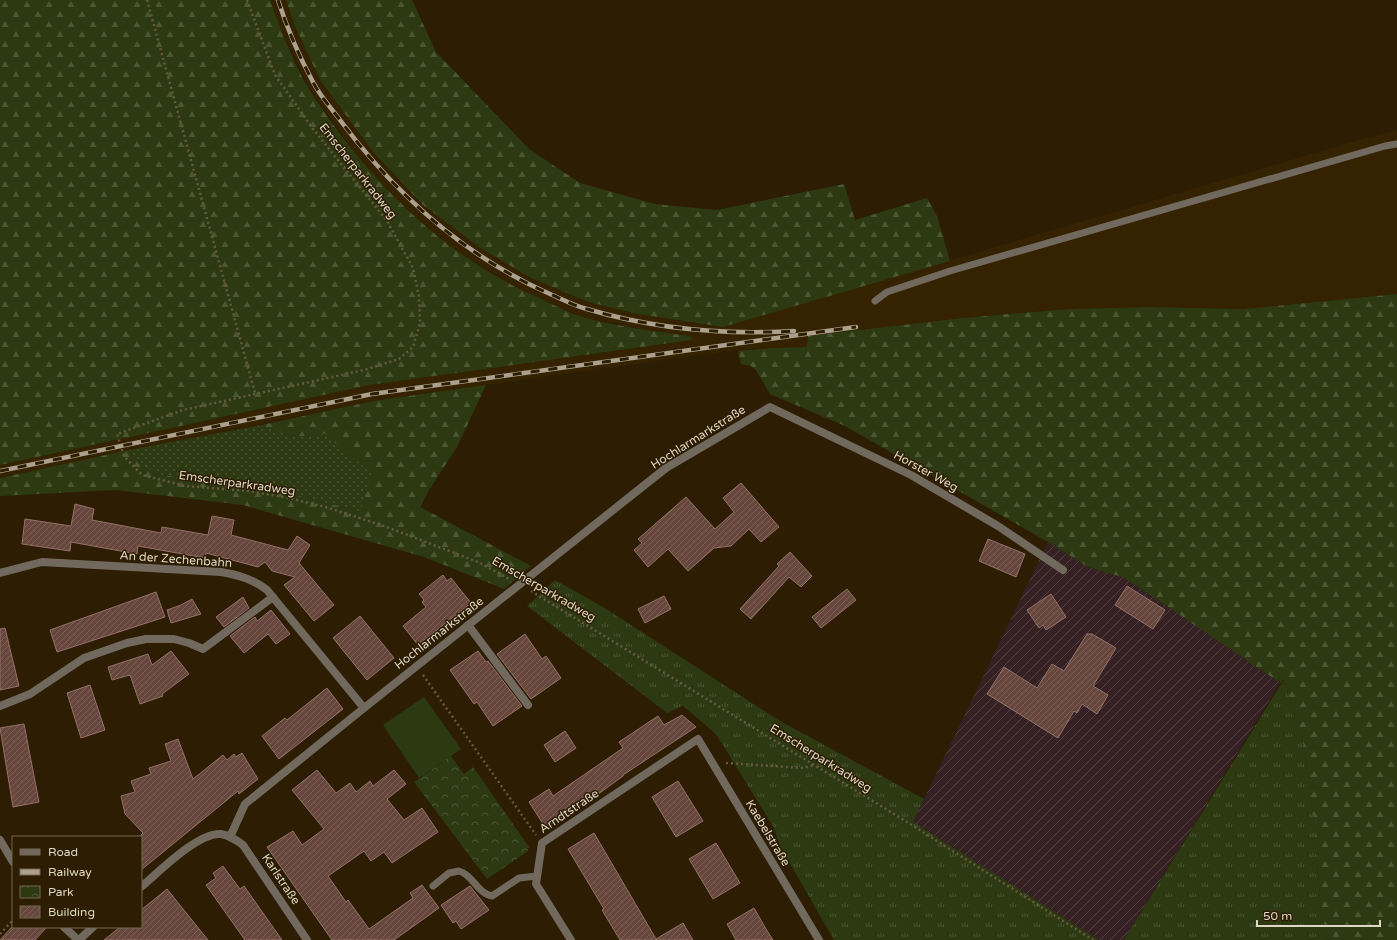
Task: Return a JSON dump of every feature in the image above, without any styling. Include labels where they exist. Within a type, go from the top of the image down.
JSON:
[{"type":"street","name":"Hochlarmarkstraße","points":[[230,837],[245,804],[468,625],[666,468],[770,407]]},
{"type":"street","name":"Horster Weg","points":[[770,407],[911,475],[998,526],[1063,570]]},
{"type":"street","name":"An der Zechenbahn","points":[[0,573],[14,568],[42,562],[221,572],[246,578],[258,583],[272,597],[364,708]]},
{"type":"street","points":[[0,706],[30,694],[84,658],[127,643],[146,639],[174,639],[203,649],[272,597]]},
{"type":"street","points":[[468,625],[528,705]]},
{"type":"street","name":"Arndtstraße","points":[[571,940],[536,884],[542,843],[698,739]]},
{"type":"street","name":"Kaebelstraße","points":[[698,739],[819,940]]},
{"type":"street","points":[[142,886],[200,839],[215,834],[230,837]]},
{"type":"street","name":"Karlstraße","points":[[230,837],[243,845],[308,940]]},
{"type":"street","points":[[0,840],[12,860]]},
{"type":"street","points":[[65,928],[79,940],[92,928]]},
{"type":"lane","points":[[875,301],[888,292],[950,271],[1385,146],[1397,144]]},
{"type":"lane","points":[[433,886],[449,873],[459,870],[472,878],[484,894],[492,896],[519,878],[537,876]]},
{"type":"path","points":[[147,0],[255,393]]},
{"type":"path","name":"Emscherparkradweg","points":[[247,0],[275,75],[313,129],[387,221],[413,268],[418,297],[420,323],[413,347],[399,359],[364,370],[183,410],[117,434],[124,456],[142,476],[185,486],[248,491],[289,498],[329,508],[384,526],[478,562],[520,585],[815,765],[1093,940]]},
{"type":"path","points":[[417,666],[542,843]]},
{"type":"path","points":[[713,764],[803,768],[815,765]]},
{"type":"path","points":[[0,934],[12,921]]},
{"type":"shaded area","points":[[270,0],[286,0],[294,24],[320,80],[373,152],[423,205],[479,247],[531,278],[588,302],[638,314],[723,327],[1397,130],[1397,294],[1244,309],[1152,307],[1069,309],[962,318],[808,336],[807,347],[722,352],[373,401],[0,478],[0,465],[370,385],[692,340],[582,317],[520,290],[471,262],[412,216],[361,162],[309,88],[280,28]]},
{"type":"shaded area","points":[[1048,542],[1088,567],[1125,578],[1280,683],[1124,940],[1099,940],[913,822]]},
{"type":"green space","points":[[0,0],[270,0],[298,68],[309,89],[331,122],[381,183],[409,211],[438,236],[470,260],[503,280],[572,313],[623,326],[690,336],[692,340],[370,385],[0,465]]},
{"type":"green space","points":[[286,0],[412,0],[436,52],[529,149],[580,183],[655,204],[717,210],[844,184],[855,220],[927,198],[937,216],[950,261],[723,327],[638,314],[588,302],[531,278],[479,247],[423,205],[373,152],[320,80],[294,24]]},
{"type":"green space","points":[[1397,294],[1397,940],[1328,940],[1321,913],[1313,812],[1303,742],[1284,679],[1280,683],[1125,578],[1088,567],[1048,542],[845,426],[770,394],[756,370],[751,366],[741,364],[738,351],[807,347],[808,336],[962,318],[1069,309],[1152,307],[1244,309]]},
{"type":"green space","points":[[486,385],[457,447],[429,490],[420,507],[531,566],[504,589],[424,557],[243,505],[116,490],[0,496],[0,478],[129,450],[144,468],[162,475],[250,486],[305,497],[360,512],[325,434],[292,436],[261,425],[373,401]]},
{"type":"green space","points":[[261,425],[292,436],[325,434],[372,474],[360,512],[305,497],[250,486],[162,475],[144,468],[129,450]]},
{"type":"green space","points":[[555,580],[603,607],[780,721],[924,799],[913,822],[1099,940],[834,940],[780,846],[773,826],[716,734],[683,706],[667,713],[527,606]]},
{"type":"green space","points":[[1284,679],[1303,742],[1313,812],[1321,913],[1328,940],[1124,940]]},
{"type":"green space","points":[[424,697],[461,749],[419,778],[383,725]]},
{"type":"green space","points":[[451,756],[464,774],[473,767],[529,847],[527,852],[487,879],[414,782]]},
{"type":"building","points":[[741,483],[779,527],[761,542],[749,529],[731,546],[714,548],[688,571],[668,549],[648,567],[634,550],[642,543],[638,539],[686,497],[715,529],[734,512],[723,498]]},
{"type":"building","points":[[75,504],[94,509],[92,520],[161,533],[162,527],[208,535],[212,516],[234,520],[231,535],[288,550],[297,536],[310,545],[299,563],[334,605],[314,621],[284,585],[295,577],[272,571],[265,562],[258,567],[206,553],[205,558],[138,546],[137,554],[71,542],[70,551],[22,544],[25,519],[71,526]]},
{"type":"building","points":[[988,539],[1025,554],[1016,577],[979,561]]},
{"type":"building","points":[[790,552],[812,576],[801,587],[789,577],[751,619],[740,609],[779,566],[777,564]]},
{"type":"building","points":[[443,575],[447,581],[451,578],[471,603],[418,645],[403,626],[426,607],[422,602],[424,600],[419,594]]},
{"type":"building","points":[[1127,586],[1165,610],[1153,629],[1115,605]]},
{"type":"building","points":[[847,589],[856,600],[821,628],[812,617]]},
{"type":"building","points":[[156,592],[165,617],[57,652],[50,630]]},
{"type":"building","points":[[1051,594],[1066,617],[1046,630],[1043,625],[1039,628],[1027,610]]},
{"type":"building","points":[[664,596],[671,609],[645,623],[638,609]]},
{"type":"building","points":[[243,597],[249,608],[224,627],[216,617]]},
{"type":"building","points":[[192,599],[201,614],[171,623],[167,610]]},
{"type":"building","points":[[271,610],[290,634],[276,644],[268,634],[244,653],[230,636],[255,617],[257,621]]},
{"type":"building","points":[[360,616],[394,658],[367,680],[333,638]]},
{"type":"building","points":[[5,628],[19,686],[0,690],[0,629]]},
{"type":"building","points":[[525,634],[542,659],[546,656],[561,678],[531,699],[497,654]]},
{"type":"building","points":[[1087,634],[1092,634],[1116,648],[1093,686],[1108,695],[1097,714],[1082,704],[1077,713],[1074,711],[1058,738],[987,694],[1004,667],[1037,688],[1052,664],[1064,671]]},
{"type":"building","points":[[171,651],[189,674],[162,694],[163,696],[140,704],[130,675],[112,680],[108,667],[148,654],[152,665]]},
{"type":"building","points":[[478,651],[486,662],[488,661],[522,706],[493,726],[477,702],[474,704],[450,670]]},
{"type":"building","points":[[90,685],[105,730],[81,738],[67,693]]},
{"type":"building","points":[[327,688],[343,709],[279,759],[262,736],[285,718],[287,720]]},
{"type":"building","points":[[682,715],[696,727],[623,775],[586,803],[545,827],[529,802],[549,789],[553,796],[623,748],[619,742],[658,716],[664,725]]},
{"type":"building","points":[[24,724],[39,802],[13,807],[0,728]]},
{"type":"building","points":[[565,731],[576,748],[555,762],[544,745]]},
{"type":"building","points":[[178,739],[193,779],[223,755],[227,760],[234,754],[236,757],[242,753],[258,779],[239,794],[238,791],[142,869],[141,835],[143,833],[125,814],[121,796],[135,792],[131,781],[151,774],[149,768],[171,761],[165,744]]},
{"type":"building","points":[[317,770],[336,793],[350,783],[356,792],[370,781],[373,786],[394,770],[406,784],[387,799],[404,820],[422,808],[438,832],[392,863],[384,852],[371,861],[364,851],[328,876],[346,902],[348,900],[369,929],[413,898],[410,893],[422,885],[439,908],[394,940],[332,940],[267,847],[293,831],[302,845],[324,829],[292,790]]},
{"type":"building","points":[[678,781],[703,821],[676,837],[652,797]]},
{"type":"building","points":[[594,833],[656,939],[683,923],[693,940],[620,940],[602,910],[604,909],[568,849]]},
{"type":"building","points":[[716,843],[740,883],[713,899],[689,859]]},
{"type":"building","points":[[223,866],[240,889],[244,886],[282,940],[245,940],[206,885],[216,878],[213,873]]},
{"type":"building","points":[[470,886],[489,910],[461,929],[456,921],[453,923],[441,905]]},
{"type":"building","points":[[167,889],[208,940],[104,940],[119,928],[142,928],[142,909]]},
{"type":"building","points":[[754,908],[773,940],[736,940],[727,924]]},
{"type":"building","points":[[12,927],[46,928],[35,940],[0,940]]},
{"type":"railway","points":[[278,0],[294,42],[316,87],[362,147],[408,198],[434,221],[489,261],[519,279],[550,294],[582,308],[612,316],[664,326],[690,329],[742,332],[794,331]]},
{"type":"railway","points":[[0,471],[372,394],[856,327]]}]
